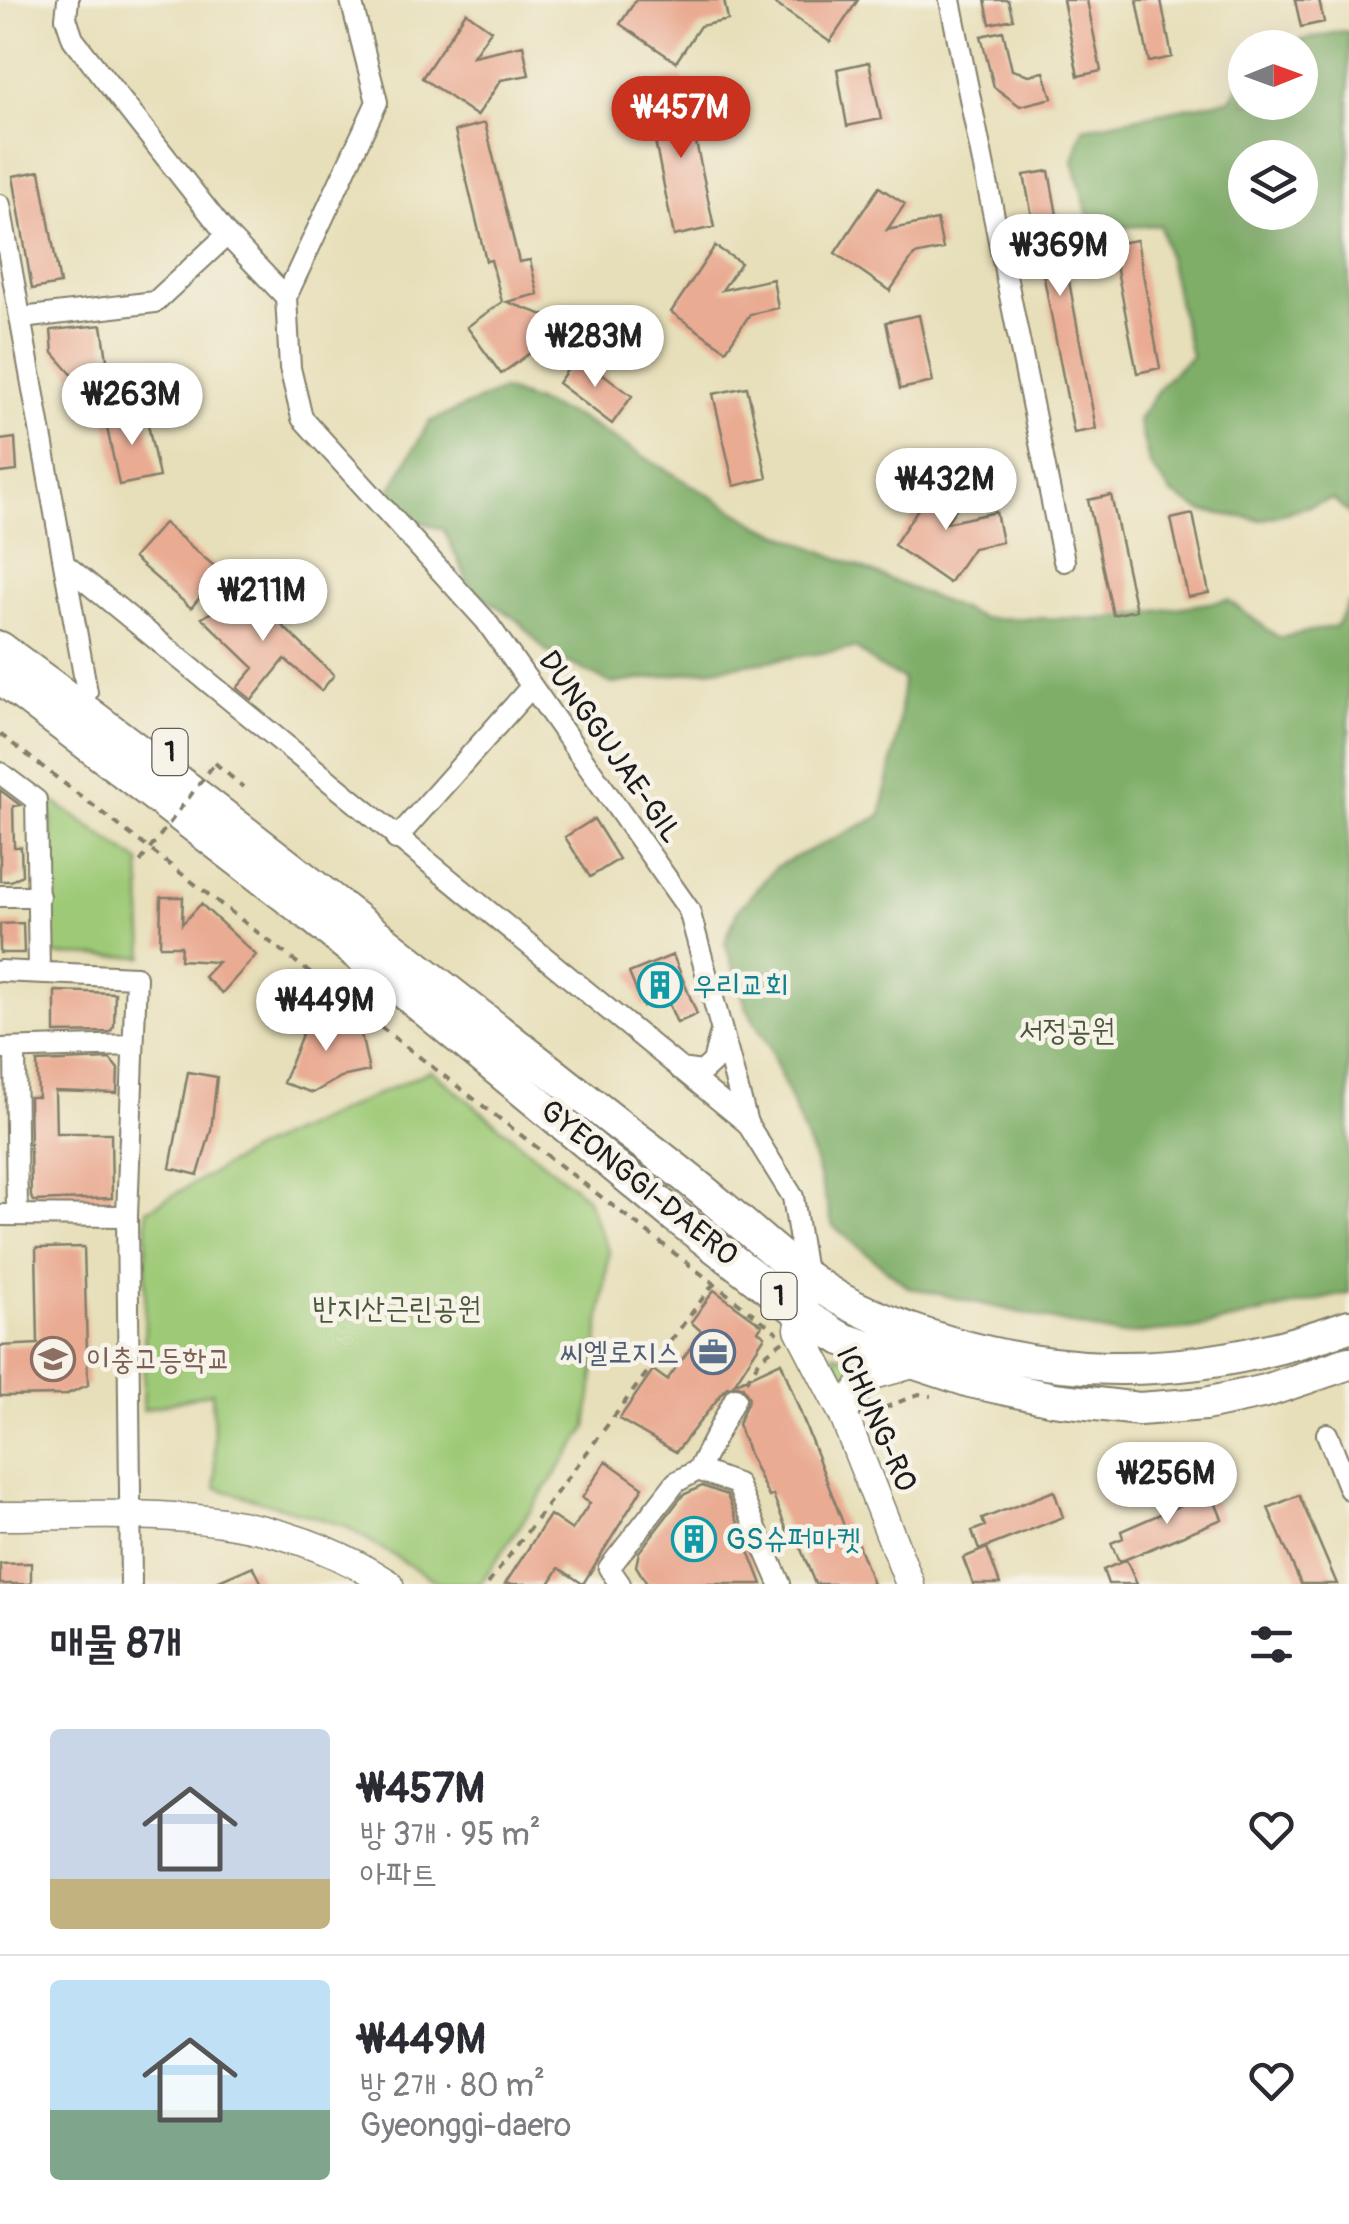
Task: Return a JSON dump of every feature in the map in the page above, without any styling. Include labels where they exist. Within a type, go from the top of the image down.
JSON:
[{"type":"main road","name":"GYEONGGI-DAERO","points":[[0,623],[228,794],[272,834],[320,907]]},
{"type":"main road","name":"GYEONGGI-DAERO","points":[[0,648],[182,781],[320,907],[800,1322],[913,1364],[1035,1396],[1139,1409],[1205,1404],[1266,1391],[1349,1363]]},
{"type":"main road","name":"GYEONGGI-DAERO","points":[[0,677],[701,1188],[806,1279],[866,1312],[949,1342],[1018,1360],[1108,1371],[1234,1361],[1349,1326]]},
{"type":"main road","name":"GYEONGGI-DAERO","points":[[0,698],[262,895],[320,907]]},
{"type":"street","points":[[68,0],[66,18],[73,39],[227,235],[286,297]]},
{"type":"street","name":"DUNGGUJAE-GIL","points":[[351,0],[377,102],[286,297],[290,368],[302,418],[486,621],[690,910],[747,1124],[794,1197],[806,1279]]},
{"type":"street","points":[[950,0],[1064,561]]},
{"type":"street","points":[[0,205],[68,567],[87,692]]},
{"type":"street","points":[[22,318],[155,302],[227,235]]},
{"type":"street","points":[[68,567],[747,1124]]},
{"type":"street","points":[[396,839],[531,687]]},
{"type":"street","points":[[0,773],[36,800],[39,970]]},
{"type":"street","points":[[0,896],[39,896]]},
{"type":"street","points":[[0,971],[136,977],[127,1216],[131,1584]]},
{"type":"street","points":[[666,1060],[688,1073],[702,1072],[713,1062],[721,1030]]},
{"type":"street","points":[[127,1216],[8,1215],[7,1049],[132,1046]]},
{"type":"street","points":[[800,1322],[806,1279]]},
{"type":"street","name":"ICHUNG-RO","points":[[800,1322],[843,1414],[910,1584]]},
{"type":"street","points":[[843,1414],[866,1377],[913,1364]]},
{"type":"street","points":[[608,1579],[676,1482],[698,1470],[735,1398]]},
{"type":"street","points":[[1327,1434],[1349,1489]]},
{"type":"street","points":[[698,1470],[737,1484],[780,1584]]},
{"type":"street","points":[[0,1516],[178,1514],[284,1532],[389,1584]]},
{"type":"path","points":[[140,862],[215,764],[244,787]]},
{"type":"path","points":[[488,1584],[718,1278]]},
{"type":"path","points":[[735,1398],[761,1358],[800,1322]]},
{"type":"green space","points":[[1349,32],[1349,514],[1333,499],[1261,520],[1202,511],[1172,494],[1150,465],[1138,420],[1163,383],[1191,356],[1160,225],[1092,229],[1073,161],[1083,128],[1228,100],[1228,120],[1318,120],[1318,36]]},
{"type":"green space","name":"서정공원","points":[[503,390],[577,417],[761,526],[982,618],[1104,619],[1228,600],[1279,638],[1336,626],[1349,602],[1349,1293],[1194,1329],[1118,1335],[908,1287],[833,1226],[814,1158],[768,1044],[747,1009],[725,943],[737,911],[777,866],[881,816],[898,732],[903,679],[879,667],[856,648],[612,684],[547,652],[518,621],[471,588],[444,530],[414,520],[388,494],[429,422]]},
{"type":"green space","points":[[51,800],[140,862],[144,957],[51,955]]},
{"type":"green space","name":"반지산근린공원","points":[[431,1070],[586,1197],[609,1252],[587,1428],[480,1584],[440,1584],[345,1526],[216,1488],[212,1392],[143,1410],[147,1210],[251,1151]]},
{"type":"green space","points":[[834,1354],[871,1366],[844,1389]]},
{"type":"building","points":[[636,0],[724,0],[728,20],[700,26],[676,62],[620,24]]},
{"type":"building","points":[[770,0],[858,0],[830,42]]},
{"type":"building","points":[[985,0],[1008,0],[1013,19],[990,24]]},
{"type":"building","points":[[1063,0],[1087,0],[1101,71],[1078,76]]},
{"type":"building","points":[[1137,0],[1161,0],[1172,57],[1149,62]]},
{"type":"building","points":[[1295,0],[1319,0],[1324,22],[1301,27]]},
{"type":"building","points":[[466,12],[491,30],[473,56],[523,45],[529,75],[501,80],[477,116],[422,78]]},
{"type":"building","points":[[1003,31],[1012,70],[1029,75],[1044,72],[1052,98],[1020,106],[994,87],[981,36]]},
{"type":"building","points":[[869,62],[881,119],[847,126],[837,69]]},
{"type":"building","points":[[682,76],[714,227],[674,236],[655,141],[665,139],[653,83]]},
{"type":"building","points":[[485,123],[519,262],[530,260],[538,294],[507,302],[575,326],[564,357],[537,348],[501,374],[467,327],[502,302],[491,260],[486,261],[455,131]]},
{"type":"building","points":[[40,171],[60,284],[32,289],[13,176]]},
{"type":"building","points":[[1049,171],[1096,429],[1074,433],[1024,175]]},
{"type":"building","points":[[879,187],[905,204],[887,230],[937,220],[943,249],[914,255],[890,291],[835,253]]},
{"type":"building","points":[[1137,240],[1160,368],[1137,373],[1112,244]]},
{"type":"building","points":[[715,246],[741,263],[722,290],[773,279],[778,308],[750,314],[726,350],[671,312]]},
{"type":"building","points":[[919,315],[933,382],[900,389],[886,322]]},
{"type":"building","points":[[102,325],[109,374],[75,378],[53,353],[51,330]]},
{"type":"building","points":[[578,355],[632,396],[612,424],[558,383]]},
{"type":"building","points":[[747,387],[767,478],[734,486],[713,394]]},
{"type":"building","points":[[145,410],[159,477],[119,485],[105,418]]},
{"type":"building","points":[[15,438],[17,471],[0,473],[0,440]]},
{"type":"building","points":[[938,479],[964,497],[946,523],[996,512],[1002,542],[973,548],[949,583],[894,545]]},
{"type":"building","points":[[1111,495],[1136,610],[1113,615],[1088,500]]},
{"type":"building","points":[[1193,514],[1209,593],[1188,597],[1171,519]]},
{"type":"building","points":[[164,523],[221,572],[191,608],[133,558]]},
{"type":"building","points":[[246,591],[334,675],[321,691],[285,659],[252,700],[237,688],[254,668],[202,618]]},
{"type":"building","points":[[0,790],[20,805],[13,806],[14,847],[21,847],[22,875],[11,881],[0,881]]},
{"type":"building","points":[[594,819],[619,859],[590,877],[565,837]]},
{"type":"building","points":[[161,897],[183,897],[182,924],[201,904],[256,955],[222,993],[204,977],[218,962],[180,960],[181,946],[160,946]]},
{"type":"building","points":[[23,923],[24,953],[0,953],[0,924]]},
{"type":"building","name":"우리교회","points":[[673,955],[697,1014],[677,1023],[666,997],[643,1007],[629,973]]},
{"type":"building","points":[[55,991],[115,993],[114,1026],[110,1032],[55,1033]]},
{"type":"building","points":[[313,1006],[361,1034],[369,1071],[341,1077],[313,1093],[283,1083]]},
{"type":"building","points":[[110,1059],[118,1069],[117,1093],[55,1091],[56,1133],[111,1133],[112,1198],[34,1201],[29,1097],[38,1097],[37,1062]]},
{"type":"building","points":[[188,1072],[217,1077],[211,1130],[198,1175],[170,1168]]},
{"type":"building","points":[[84,1247],[88,1385],[65,1395],[0,1396],[0,1346],[38,1344],[36,1248]]},
{"type":"building","points":[[714,1290],[762,1325],[758,1331],[765,1336],[734,1384],[781,1362],[851,1544],[857,1542],[873,1584],[815,1584],[799,1544],[793,1546],[773,1495],[769,1497],[750,1457],[738,1424],[749,1398],[742,1386],[727,1387],[676,1452],[619,1419],[653,1370],[667,1380],[702,1332],[691,1322]]},
{"type":"building","points":[[606,1461],[643,1487],[583,1584],[559,1568],[549,1584],[505,1584],[550,1515],[572,1530],[590,1503],[582,1498]]},
{"type":"building","name":"GS슈퍼마켓","points":[[702,1486],[727,1495],[762,1584],[647,1584],[636,1566],[639,1552],[683,1495]]},
{"type":"building","points":[[1054,1491],[1063,1517],[979,1550],[972,1531],[985,1526],[982,1519]]},
{"type":"building","points":[[1211,1492],[1222,1519],[1119,1562],[1111,1543],[1123,1538],[1121,1531]]},
{"type":"building","points":[[1299,1495],[1337,1584],[1301,1584],[1268,1508]]},
{"type":"building","points":[[987,1548],[1000,1584],[973,1584],[963,1558]]},
{"type":"building","points":[[1126,1560],[1137,1584],[1108,1584],[1103,1570]]},
{"type":"building","points":[[31,1563],[31,1584],[0,1584],[0,1564]]},
{"type":"building","points":[[253,1566],[262,1584],[212,1584]]},
{"type":"place","name":"우리교회","points":[[660,985]]},
{"type":"place","name":"씨엘로지스","points":[[713,1352]]},
{"type":"place","name":"이충고등학교","points":[[53,1359]]},
{"type":"place","name":"GS슈퍼마켓","points":[[694,1539]]}]
